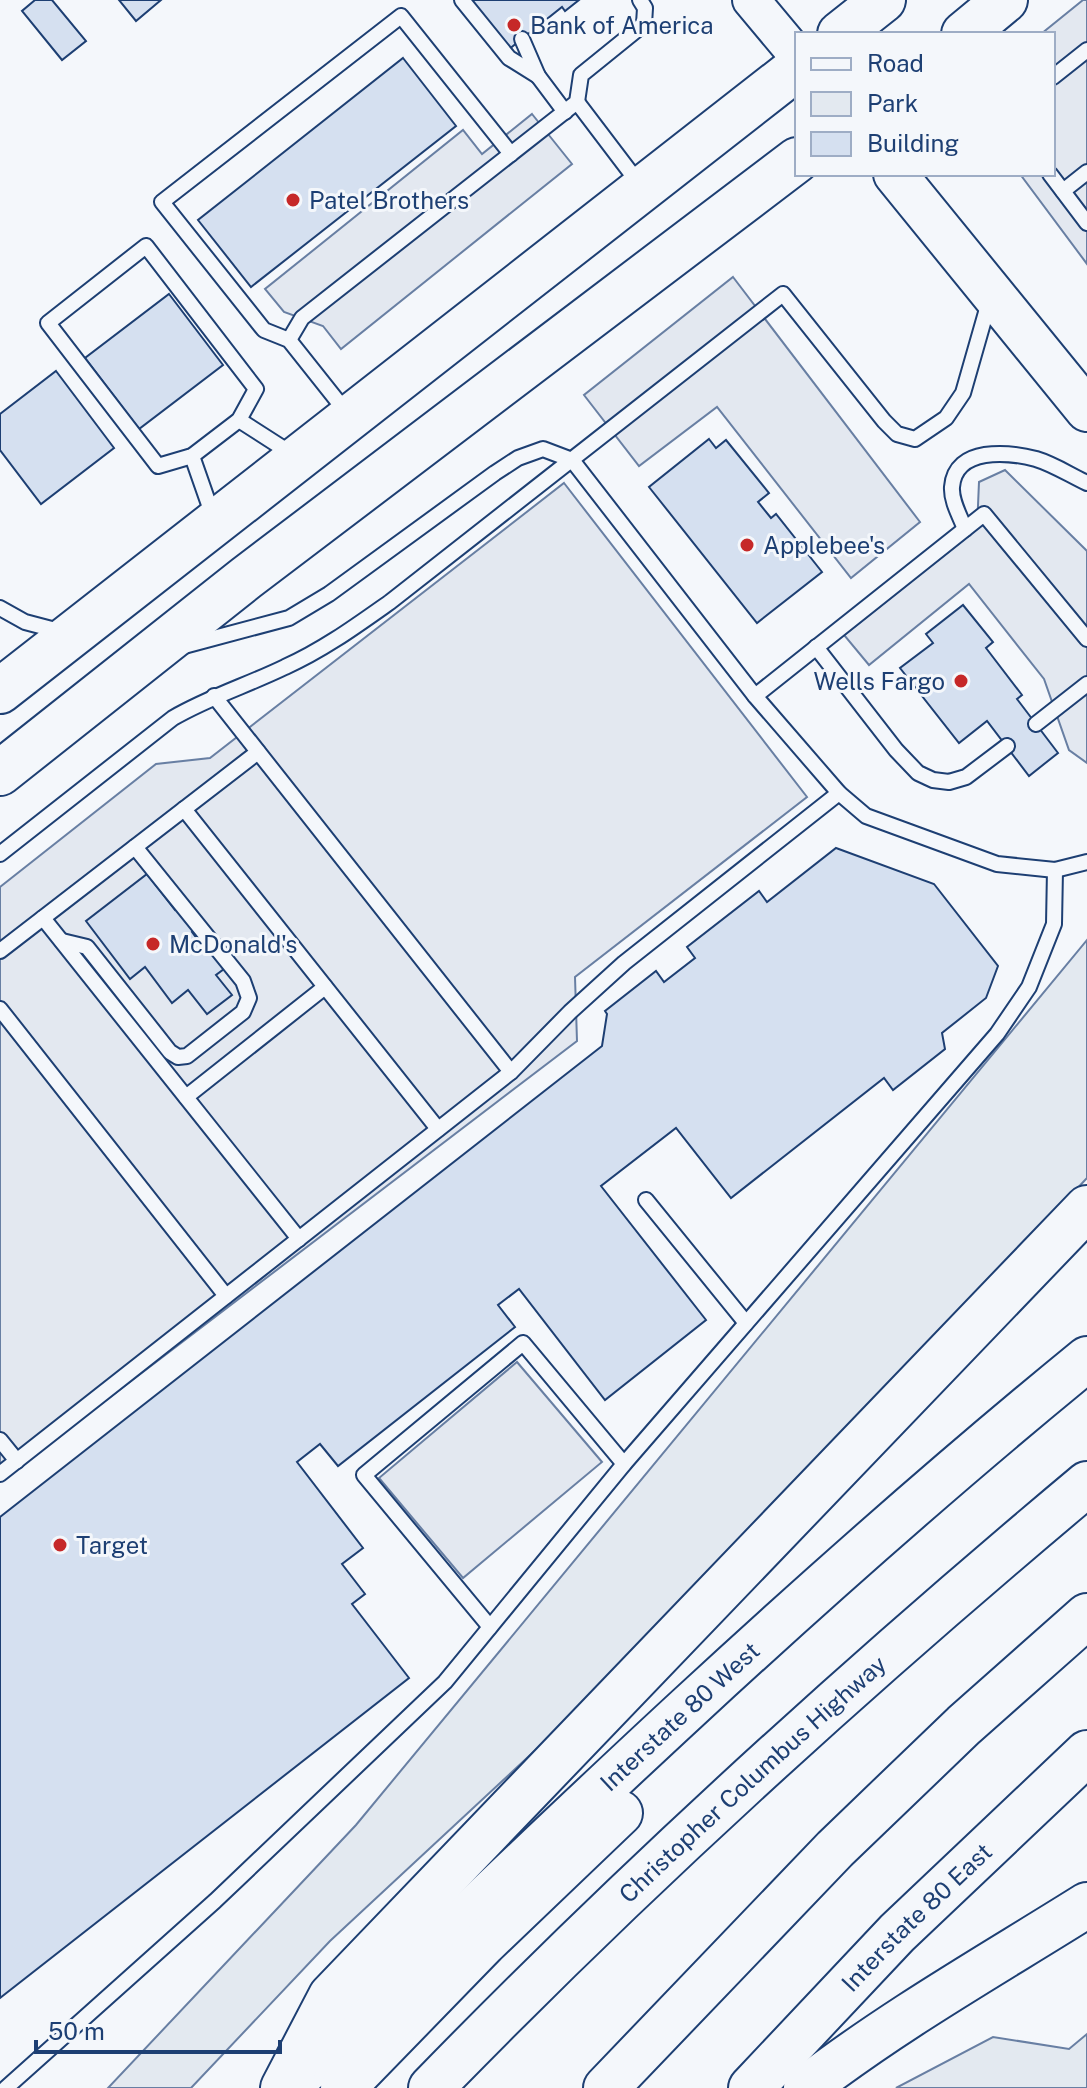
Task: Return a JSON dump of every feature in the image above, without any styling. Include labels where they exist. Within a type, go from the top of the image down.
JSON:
[{"type":"highway","points":[[843,32],[883,0]]},
{"type":"highway","points":[[966,32],[1005,0]]},
{"type":"highway","points":[[0,691],[795,70]]},
{"type":"highway","points":[[0,773],[147,655],[795,162]]},
{"type":"highway","points":[[285,2088],[331,1996],[1087,1208]]},
{"type":"highway","name":"Interstate 80 West","points":[[285,2088],[800,1607],[1017,1416],[1087,1359]]},
{"type":"highway","points":[[343,2088],[484,1943],[816,1625],[1087,1377]]},
{"type":"highway","name":"Christopher Columbus Highway","points":[[431,2088],[688,1837],[881,1661],[1087,1484]]},
{"type":"highway","points":[[606,2088],[835,1849],[964,1725],[1087,1616]]},
{"type":"highway","name":"Interstate 80 East","points":[[751,2088],[897,1933],[1087,1753]]},
{"type":"highway","points":[[806,2088],[873,2041],[1087,1905]]},
{"type":"main road","points":[[897,176],[1085,404]]},
{"type":"street","points":[[751,0],[795,53]]},
{"type":"lane","points":[[462,0],[509,58],[538,76]]},
{"type":"lane","points":[[289,340],[302,318],[577,102],[581,75],[644,24],[645,8],[640,0]]},
{"type":"lane","points":[[350,417],[289,340],[264,330],[162,202],[401,16],[511,154]]},
{"type":"lane","points":[[522,39],[538,76],[565,112]]},
{"type":"lane","points":[[1055,75],[1087,50]]},
{"type":"lane","points":[[577,102],[642,188]]},
{"type":"lane","points":[[1063,191],[1087,172]]},
{"type":"lane","points":[[1052,176],[1087,223]]},
{"type":"lane","points":[[146,246],[256,389],[239,420],[192,456],[158,466],[48,323],[146,246]]},
{"type":"lane","points":[[0,854],[173,718],[334,642],[390,602],[783,294],[884,421],[897,434],[915,439],[946,418],[963,393],[991,294]]},
{"type":"lane","points":[[239,420],[298,458]]},
{"type":"lane","points":[[147,655],[289,618],[329,594],[518,458],[543,449],[572,460],[755,696],[839,793],[866,816],[997,864],[1055,870],[1087,862]]},
{"type":"lane","points":[[965,529],[955,504],[952,485],[964,465],[983,454],[1006,453],[1038,460],[1087,483]]},
{"type":"lane","points":[[192,456],[216,523]]},
{"type":"lane","points":[[755,696],[984,514],[1087,639]]},
{"type":"lane","points":[[0,608],[25,622],[71,635]]},
{"type":"lane","points":[[816,647],[896,750],[918,773],[933,780],[949,782],[966,777],[1007,746]]},
{"type":"lane","points":[[1036,724],[1087,684]]},
{"type":"lane","points":[[214,696],[511,1072]]},
{"type":"lane","points":[[0,951],[258,752]]},
{"type":"lane","points":[[0,1474],[511,1072],[624,963],[839,793]]},
{"type":"lane","points":[[184,809],[438,1129]]},
{"type":"lane","points":[[62,941],[87,947],[170,1052],[178,1057],[187,1056],[243,1012],[249,998],[243,981],[135,847]]},
{"type":"lane","points":[[6,2088],[215,1901],[445,1682],[624,1464],[997,1034],[1029,987],[1054,924],[1055,870]]},
{"type":"lane","points":[[43,918],[299,1239]]},
{"type":"lane","points":[[186,1097],[325,987]]},
{"type":"lane","points":[[0,1009],[226,1296]]},
{"type":"lane","points":[[646,1200],[746,1323]]},
{"type":"lane","points":[[490,1627],[364,1475],[523,1343],[624,1464]]},
{"type":"lane","points":[[0,1440],[17,1461]]},
{"type":"green space","points":[[1087,940],[1087,1178],[640,1653],[330,1941],[191,2088],[108,2088],[356,1825]]},
{"type":"green space","points":[[1087,2034],[1087,2088],[896,2088],[993,2037],[1069,2049]]},
{"type":"shaded area","points":[[1087,0],[1087,264],[1021,176],[1055,176],[1055,32],[1043,32]]},
{"type":"shaded area","points":[[532,114],[572,164],[341,349],[323,326],[284,312],[265,289],[463,130],[482,154]]},
{"type":"shaded area","points":[[733,277],[920,522],[851,578],[717,407],[639,466],[584,395]]},
{"type":"shaded area","points":[[1005,470],[1087,551],[1087,763],[1069,750],[1044,679],[969,584],[869,665],[844,635],[977,529],[979,482]]},
{"type":"shaded area","points":[[564,483],[807,797],[575,977],[577,1041],[0,1481],[0,887],[156,764],[210,758]]},
{"type":"shaded area","points":[[517,1362],[602,1462],[463,1578],[379,1478]]},
{"type":"building","points":[[35,0],[52,0],[86,41],[62,60],[22,11]]},
{"type":"building","points":[[119,0],[161,0],[136,21]]},
{"type":"building","name":"Bank of America","points":[[468,0],[579,0],[565,11],[562,7],[508,50]]},
{"type":"building","points":[[403,58],[456,126],[251,287],[198,220]]},
{"type":"building","points":[[169,294],[223,365],[139,429],[85,358]]},
{"type":"building","points":[[56,371],[114,448],[41,504],[0,450],[0,414]]},
{"type":"building","name":"Applebee's","points":[[709,439],[716,448],[726,440],[769,493],[758,502],[771,518],[776,514],[822,572],[757,623],[649,487]]},
{"type":"building","name":"Wells Fargo","points":[[963,605],[993,642],[986,648],[1022,695],[1017,699],[1058,753],[1029,776],[987,721],[959,743],[900,668],[933,643],[926,634]]},
{"type":"building","points":[[836,848],[934,884],[998,966],[986,998],[942,1033],[945,1049],[893,1090],[884,1078],[731,1198],[676,1128],[601,1186],[706,1320],[605,1400],[519,1289],[498,1305],[515,1327],[338,1466],[320,1444],[297,1462],[363,1548],[342,1564],[365,1594],[352,1604],[409,1678],[0,1998],[0,1517],[602,1046],[605,1011],[656,971],[664,982],[695,958],[687,947],[759,891],[767,902]]},
{"type":"building","name":"McDonald's","points":[[147,874],[175,910],[181,906],[198,927],[192,932],[203,947],[209,942],[228,966],[216,975],[232,995],[207,1014],[188,990],[172,1003],[145,967],[130,979],[86,921]]},
{"type":"place","name":"Bank of America","points":[[514,25]]},
{"type":"place","name":"Patel Brothers","points":[[293,200]]},
{"type":"place","name":"Applebee's","points":[[747,545]]},
{"type":"place","name":"Wells Fargo","points":[[961,681]]},
{"type":"place","name":"McDonald's","points":[[153,944]]},
{"type":"place","name":"Target","points":[[60,1545]]}]
